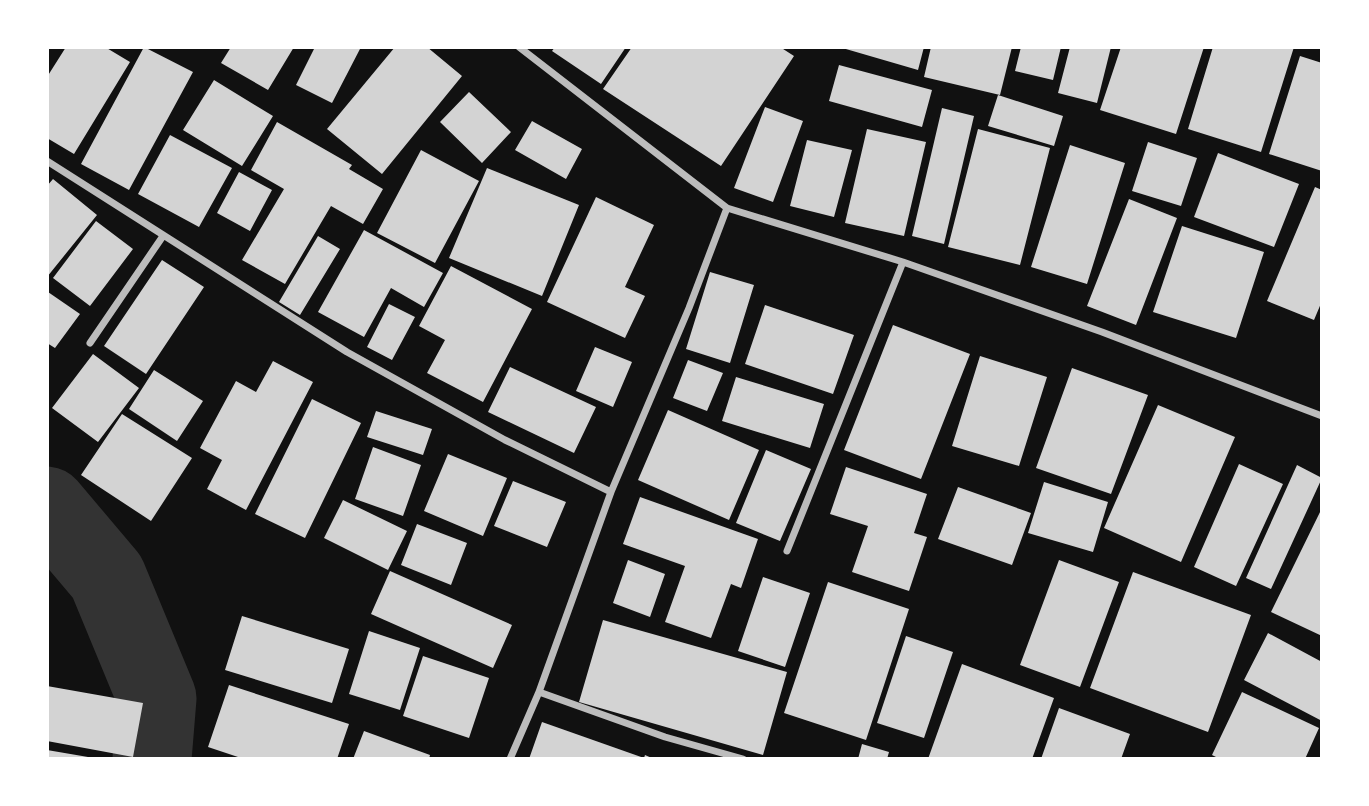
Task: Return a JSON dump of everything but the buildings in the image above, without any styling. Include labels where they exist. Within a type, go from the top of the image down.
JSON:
[{"type":"street","points":[[519,47],[727,208],[903,262],[1102,332],[1322,415]]},
{"type":"street","points":[[47,161],[347,352],[505,440],[611,492]]},
{"type":"street","points":[[510,759],[539,692],[611,492],[689,308],[727,208]]},
{"type":"street","points":[[90,343],[163,236]]},
{"type":"street","points":[[788,551],[903,262]]},
{"type":"street","points":[[539,692],[664,737],[743,759]]},
{"type":"waterway","points":[[47,506],[107,577],[157,698],[152,759]]}]
